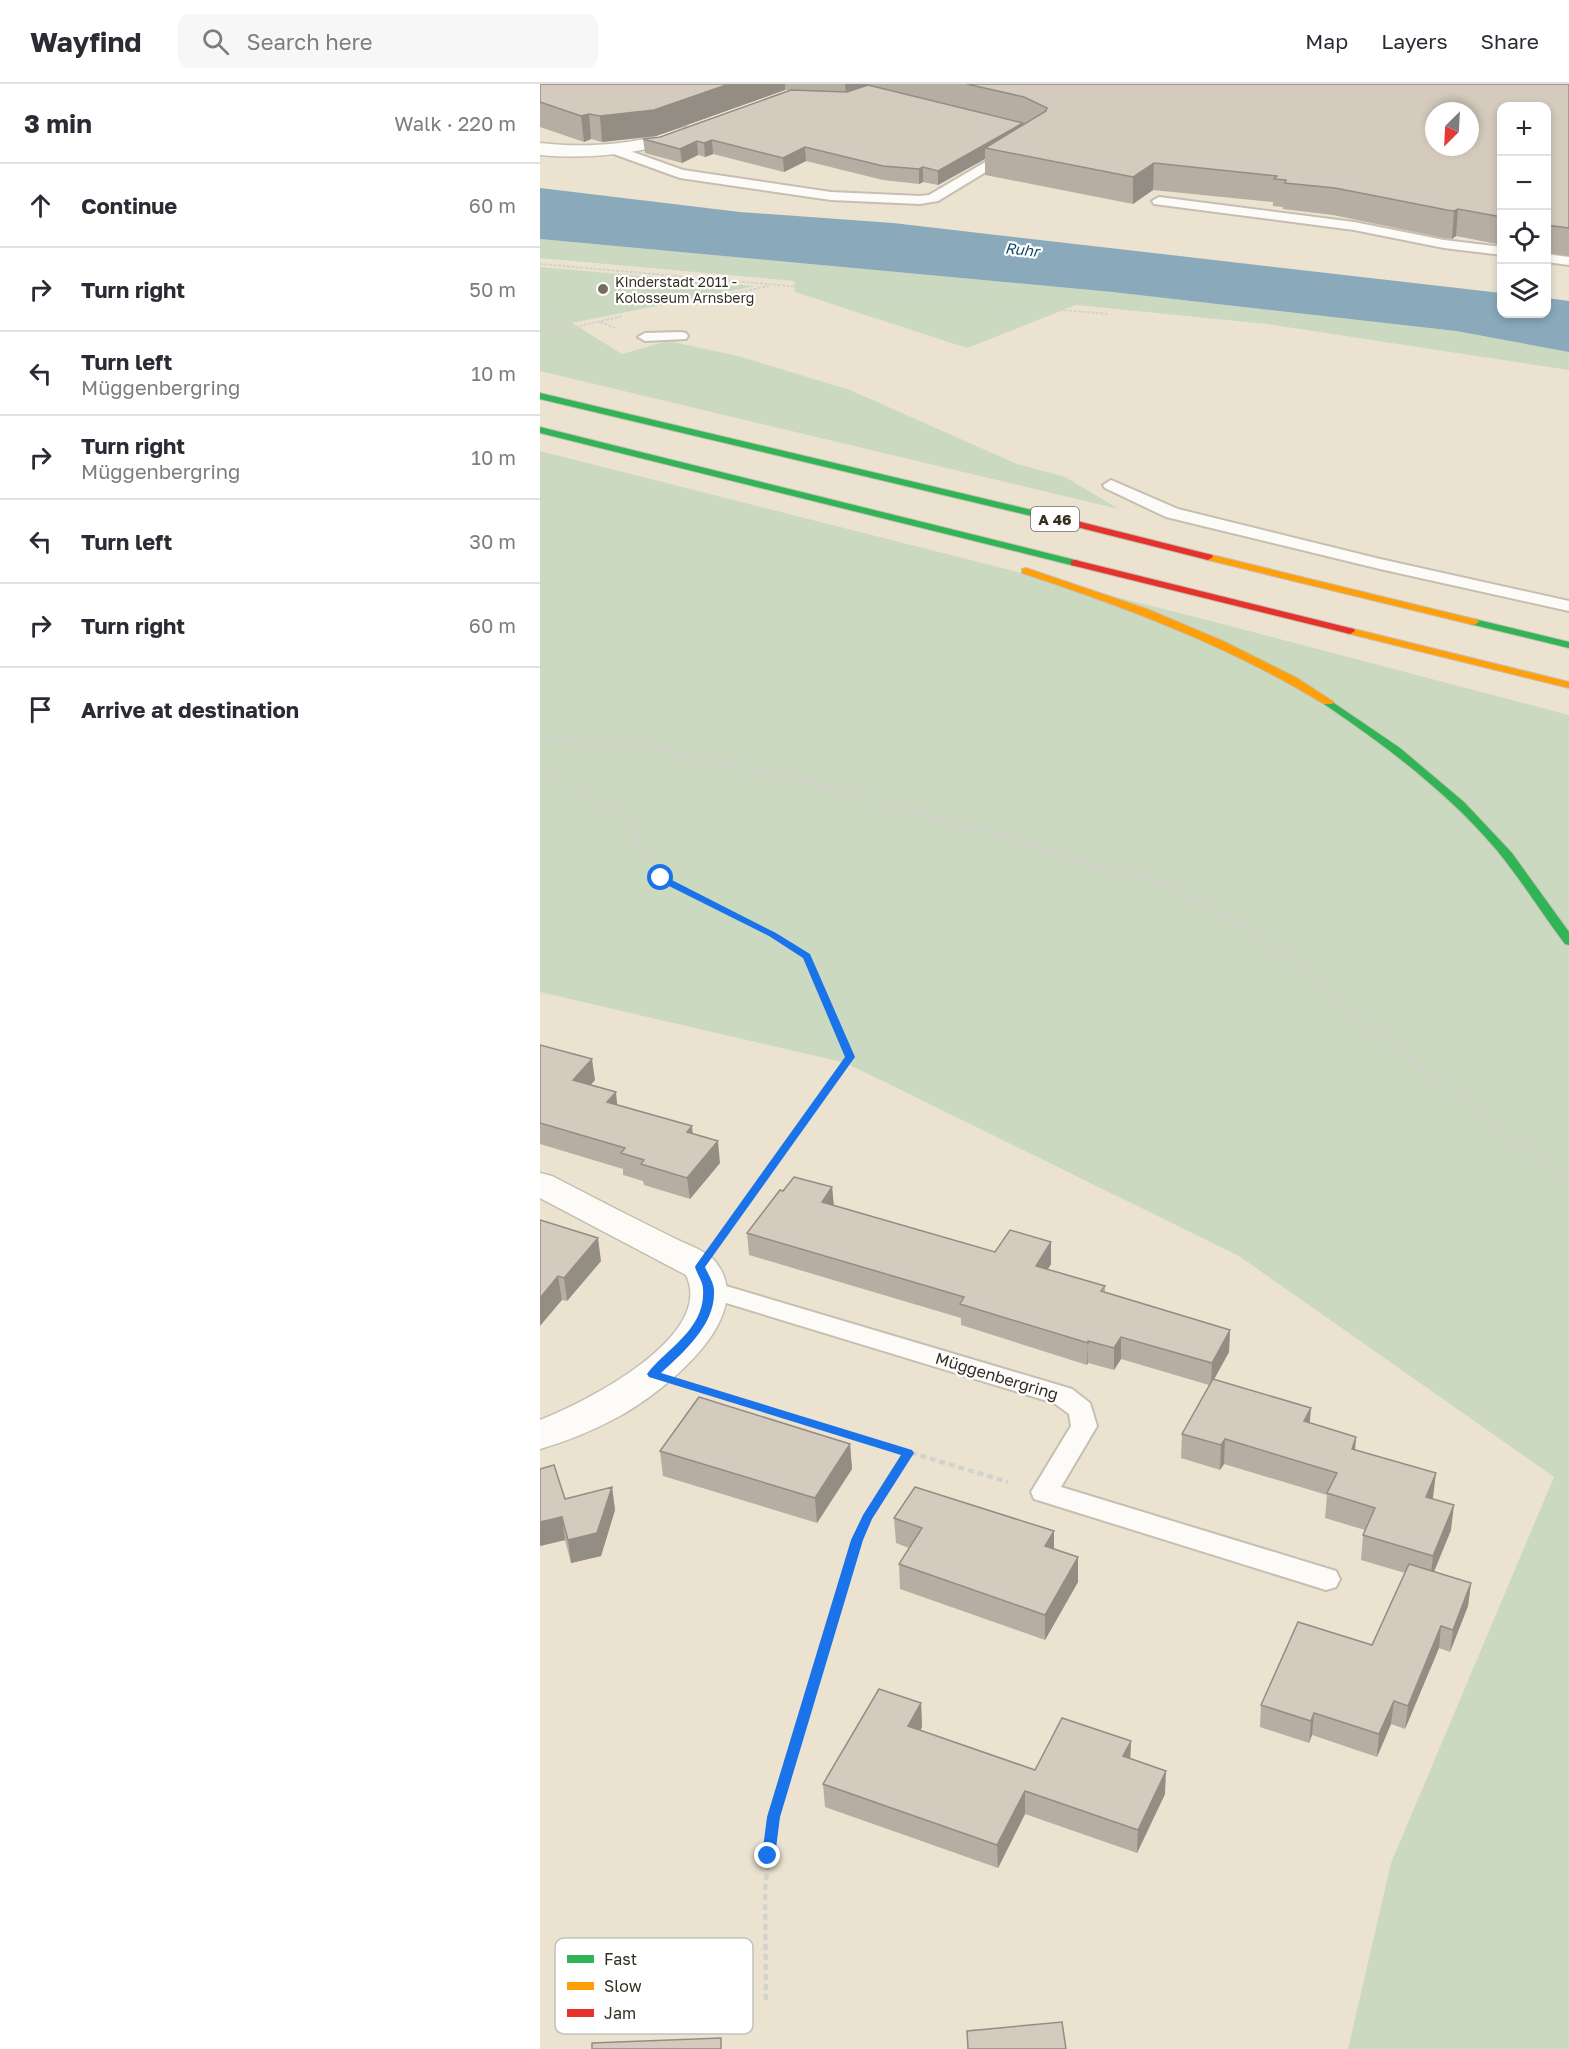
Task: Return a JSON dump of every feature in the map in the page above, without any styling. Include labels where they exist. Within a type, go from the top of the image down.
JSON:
[{"type":"highway","name":"A 46","points":[[540,396],[835,465],[1569,645]]},
{"type":"highway","name":"A 46","points":[[540,430],[1569,685]]},
{"type":"highway","points":[[744,481],[833,513],[947,546]]},
{"type":"highway","points":[[1011,566],[1122,603],[1187,628],[1242,653],[1291,678],[1385,739],[1433,778],[1502,849],[1569,941]]},
{"type":"street","points":[[540,149],[591,152],[616,150],[660,143],[702,128]]},
{"type":"street","name":"Müggenbergring","points":[[540,1184],[704,1278]]},
{"type":"street","points":[[540,1435],[592,1414],[621,1398],[653,1374],[682,1347],[698,1325],[705,1310],[704,1278]]},
{"type":"lane","points":[[616,150],[680,174],[831,196],[920,200],[933,198],[1022,146]]},
{"type":"lane","points":[[1159,201],[1354,226],[1444,244],[1497,250]]},
{"type":"lane","points":[[1551,259],[1569,261]]},
{"type":"lane","points":[[645,337],[681,336]]},
{"type":"lane","points":[[1111,485],[1172,513],[1380,564],[1569,606]]},
{"type":"lane","name":"Müggenbergring","points":[[704,1278],[1063,1396],[1081,1410],[1084,1426],[1044,1492]]},
{"type":"lane","points":[[1044,1492],[1326,1579]]},
{"type":"path","points":[[540,264],[1108,314]]},
{"type":"path","points":[[540,309],[566,328],[540,335]]},
{"type":"path","points":[[540,736],[656,748],[814,784],[1042,847],[1174,888],[1254,931],[1376,1032],[1569,1184]]},
{"type":"path","points":[[540,769],[625,819],[661,878],[773,934],[807,956],[850,1057],[704,1278]]},
{"type":"path","points":[[653,1374],[908,1453],[1044,1492]]},
{"type":"path","points":[[766,2000],[765,1889],[774,1817],[857,1540],[867,1518],[908,1453]]},
{"type":"green space","points":[[540,239],[1112,292],[1456,331],[1569,352],[1569,370],[1267,324],[1076,305],[967,348],[795,292],[794,281],[540,258]]},
{"type":"green space","points":[[540,267],[755,286],[572,323],[622,354],[668,341],[738,356],[850,390],[1017,464],[1065,477],[1119,509],[540,371]]},
{"type":"green space","points":[[540,451],[1203,619],[1569,715],[1569,2049],[1348,2049],[1391,1863],[1554,1477],[1239,1256],[846,1063],[540,992]]},
{"type":"water","name":"Ruhr","points":[[540,188],[740,212],[893,223],[1497,293],[1497,318],[1551,318],[1551,299],[1569,301],[1569,352],[1456,331],[1112,292],[540,239]]},
{"type":"building","points":[[540,84],[729,84],[654,110],[581,116],[540,102]]},
{"type":"building","points":[[967,84],[1569,84],[1569,228],[1551,226],[1551,102],[1497,102],[1497,216],[1458,209],[1447,210],[1335,188],[1285,183],[1286,180],[1274,179],[1277,176],[1154,163],[1133,177],[985,148],[1046,111],[1047,108],[1024,97]]},
{"type":"building","points":[[868,85],[1023,123],[938,171],[923,167],[919,169],[883,166],[805,147],[783,158],[712,140],[704,143],[697,141],[680,149],[643,139],[660,137],[791,90],[847,92]]},
{"type":"building","points":[[540,1045],[592,1059],[573,1080],[616,1092],[607,1102],[692,1126],[687,1132],[718,1141],[687,1178],[641,1164],[644,1160],[621,1153],[625,1148],[540,1123]]},
{"type":"building","points":[[794,1177],[832,1187],[822,1202],[995,1252],[1010,1230],[1051,1242],[1036,1266],[1105,1286],[1101,1291],[1230,1330],[1212,1363],[1121,1337],[1114,1348],[1088,1341],[1088,1343],[960,1304],[964,1297],[747,1233],[780,1190],[783,1191]]},
{"type":"building","points":[[540,1220],[598,1238],[564,1278],[558,1276],[540,1298]]},
{"type":"building","points":[[1213,1379],[1311,1408],[1304,1421],[1356,1437],[1352,1449],[1436,1473],[1426,1497],[1454,1505],[1433,1556],[1363,1535],[1375,1508],[1327,1493],[1337,1473],[1225,1439],[1221,1445],[1182,1434]]},
{"type":"building","points":[[699,1397],[850,1444],[815,1498],[660,1451]]},
{"type":"building","points":[[554,1465],[565,1499],[612,1487],[597,1533],[568,1540],[562,1517],[540,1522],[540,1469]]},
{"type":"building","points":[[915,1487],[1054,1531],[1045,1546],[1078,1557],[1045,1615],[899,1564],[922,1528],[894,1518]]},
{"type":"building","points":[[1409,1564],[1471,1583],[1453,1630],[1441,1626],[1408,1706],[1394,1701],[1379,1734],[1314,1713],[1311,1721],[1261,1705],[1298,1622],[1372,1645]]},
{"type":"building","points":[[879,1689],[921,1703],[908,1726],[1035,1770],[1062,1718],[1131,1741],[1123,1756],[1166,1771],[1138,1830],[1025,1791],[997,1845],[823,1784]]},
{"type":"building","points":[[1062,2022],[1066,2049],[968,2049],[967,2031]]},
{"type":"building","points":[[721,2038],[721,2049],[592,2049],[592,2043]]},
{"type":"traffic: fast","points":[[540,396],[1057,519]]},
{"type":"traffic: fast","points":[[540,430],[1075,563]]},
{"type":"traffic: fast","points":[[1474,622],[1569,645]]},
{"type":"traffic: fast","points":[[1328,702],[1374,733],[1460,804],[1508,855],[1569,941]]},
{"type":"traffic: slow","points":[[1208,557],[1474,622]]},
{"type":"traffic: slow","points":[[1026,571],[1104,597],[1219,643],[1257,661],[1328,702]]},
{"type":"traffic: slow","points":[[1350,631],[1569,685]]},
{"type":"traffic: jam","points":[[1057,519],[1208,557]]},
{"type":"traffic: jam","points":[[1075,563],[1350,631]]},
{"type":"place","name":"Kinderstadt 2011 - Kolosseum Arnsberg","points":[[603,289]]},
{"type":"route","points":[[661,878],[773,934],[807,956],[850,1057],[700,1267],[709,1289],[705,1310],[698,1325],[682,1347],[653,1374],[908,1453],[867,1518],[857,1540],[774,1817],[768,1856]]}]
